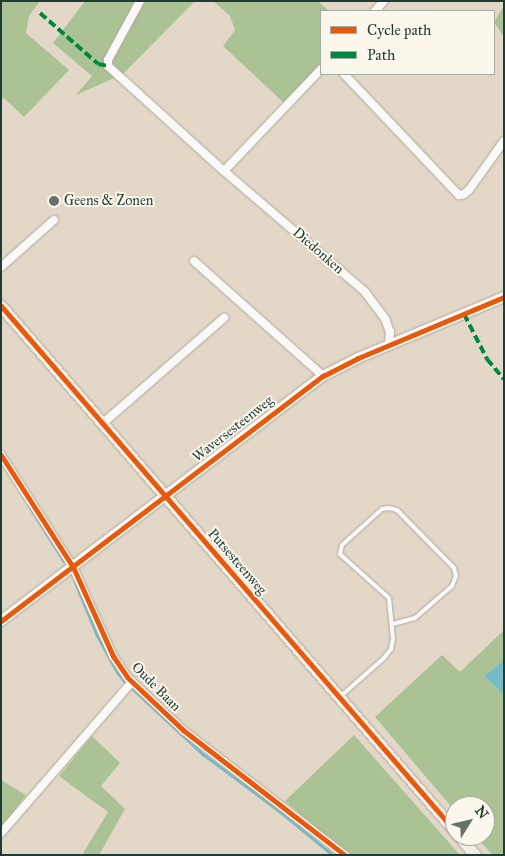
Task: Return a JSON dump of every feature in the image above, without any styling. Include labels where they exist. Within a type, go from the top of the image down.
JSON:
[{"type":"main road","name":"Putsesteenweg","points":[[1,306],[445,820]]},
{"type":"street","name":"Diedonken","points":[[140,1],[108,60],[108,66],[224,172],[365,292],[385,319],[390,332],[389,344]]},
{"type":"street","points":[[224,172],[320,69]]},
{"type":"street","points":[[345,75],[459,195],[469,190],[504,142]]},
{"type":"street","points":[[1,267],[54,220]]},
{"type":"street","points":[[194,261],[323,376]]},
{"type":"street","name":"Waversesteenweg","points":[[1,621],[323,376],[389,344],[504,297]]},
{"type":"street","points":[[102,424],[224,318]]},
{"type":"street","name":"Oude Baan","points":[[1,455],[72,567],[113,656],[132,682],[184,730],[345,855]]},
{"type":"street","name":"Oude Baan","points":[[1,833],[132,682]]},
{"type":"lane","points":[[339,697],[384,658],[390,649],[393,639],[389,598],[340,554],[342,545],[382,509],[389,508],[398,510],[404,516],[454,568],[456,576],[452,586],[415,618],[392,624]]},
{"type":"green space","points":[[1,1],[40,1],[29,16],[26,33],[69,70],[24,117],[4,98],[1,100]]},
{"type":"green space","points":[[85,1],[195,1],[123,74],[76,95],[92,76],[53,43]]},
{"type":"green space","points":[[213,1],[318,1],[328,10],[320,10],[320,65],[284,103],[223,46],[235,30],[230,16]]},
{"type":"green space","points":[[504,6],[504,37],[495,24]]},
{"type":"green space","points":[[504,630],[504,660],[484,676],[504,695],[504,855],[492,855],[484,846],[495,846],[495,796],[445,796],[445,799],[375,717],[442,655],[460,672]]},
{"type":"green space","points":[[354,735],[445,838],[445,846],[452,846],[460,855],[348,855],[285,801]]},
{"type":"green space","points":[[92,736],[120,763],[101,786],[125,809],[99,855],[82,855],[108,812],[59,776]]},
{"type":"green space","points":[[1,780],[26,795],[1,828]]},
{"type":"water","points":[[504,660],[504,695],[484,676]]},
{"type":"waterway","points":[[29,505],[64,561]]},
{"type":"waterway","points":[[75,581],[97,635],[118,673],[127,684]]},
{"type":"waterway","points":[[133,689],[203,754],[278,810],[333,855]]},
{"type":"marked path","points":[[40,13],[98,64],[108,66]]},
{"type":"marked path","points":[[464,314],[487,359],[504,379]]},
{"type":"cycle path","points":[[1,621],[323,376],[358,358],[504,297]]},
{"type":"cycle path","points":[[1,306],[445,819]]},
{"type":"cycle path","points":[[1,455],[73,567],[113,656],[127,677],[183,730],[345,855]]},
{"type":"place","name":"Geens & Zonen","points":[[54,201]]}]
